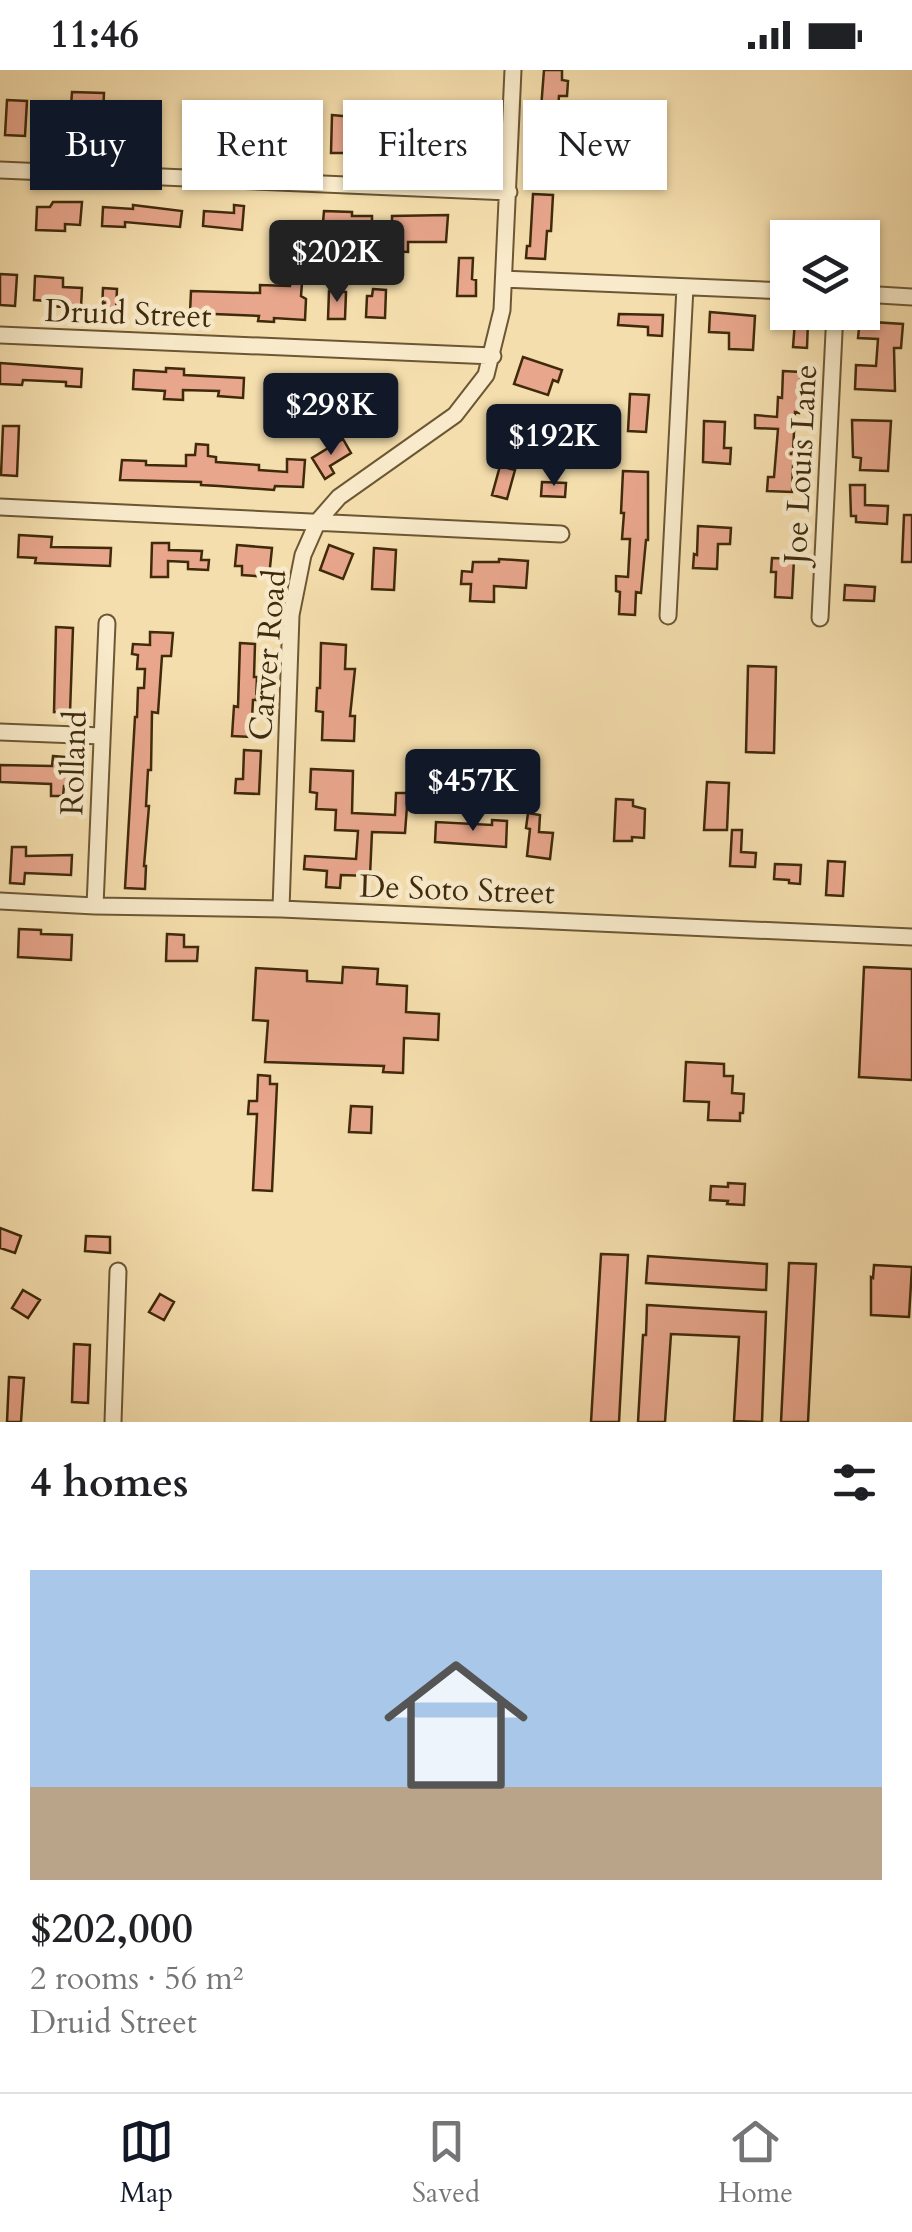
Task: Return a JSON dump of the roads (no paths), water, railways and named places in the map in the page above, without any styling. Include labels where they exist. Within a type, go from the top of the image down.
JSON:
[{"type":"street","name":"Carver Road","points":[[281,909],[291,616],[303,555],[318,520],[339,496],[455,415],[486,375],[502,310],[513,70]]},
{"type":"street","points":[[0,170],[509,192]]},
{"type":"street","points":[[504,279],[770,290]]},
{"type":"street","points":[[668,616],[684,287]]},
{"type":"street","points":[[880,295],[912,297]]},
{"type":"street","name":"Joe Louis Lane","points":[[820,618],[834,330]]},
{"type":"street","name":"Druid Street","points":[[0,335],[493,356]]},
{"type":"street","points":[[0,507],[562,534]]},
{"type":"street","name":"Rolland","points":[[95,906],[107,623]]},
{"type":"street","points":[[0,732],[102,736]]},
{"type":"street","name":"De Soto Street","points":[[0,902],[281,909],[912,937]]},
{"type":"street","points":[[113,1422],[118,1270]]}]
